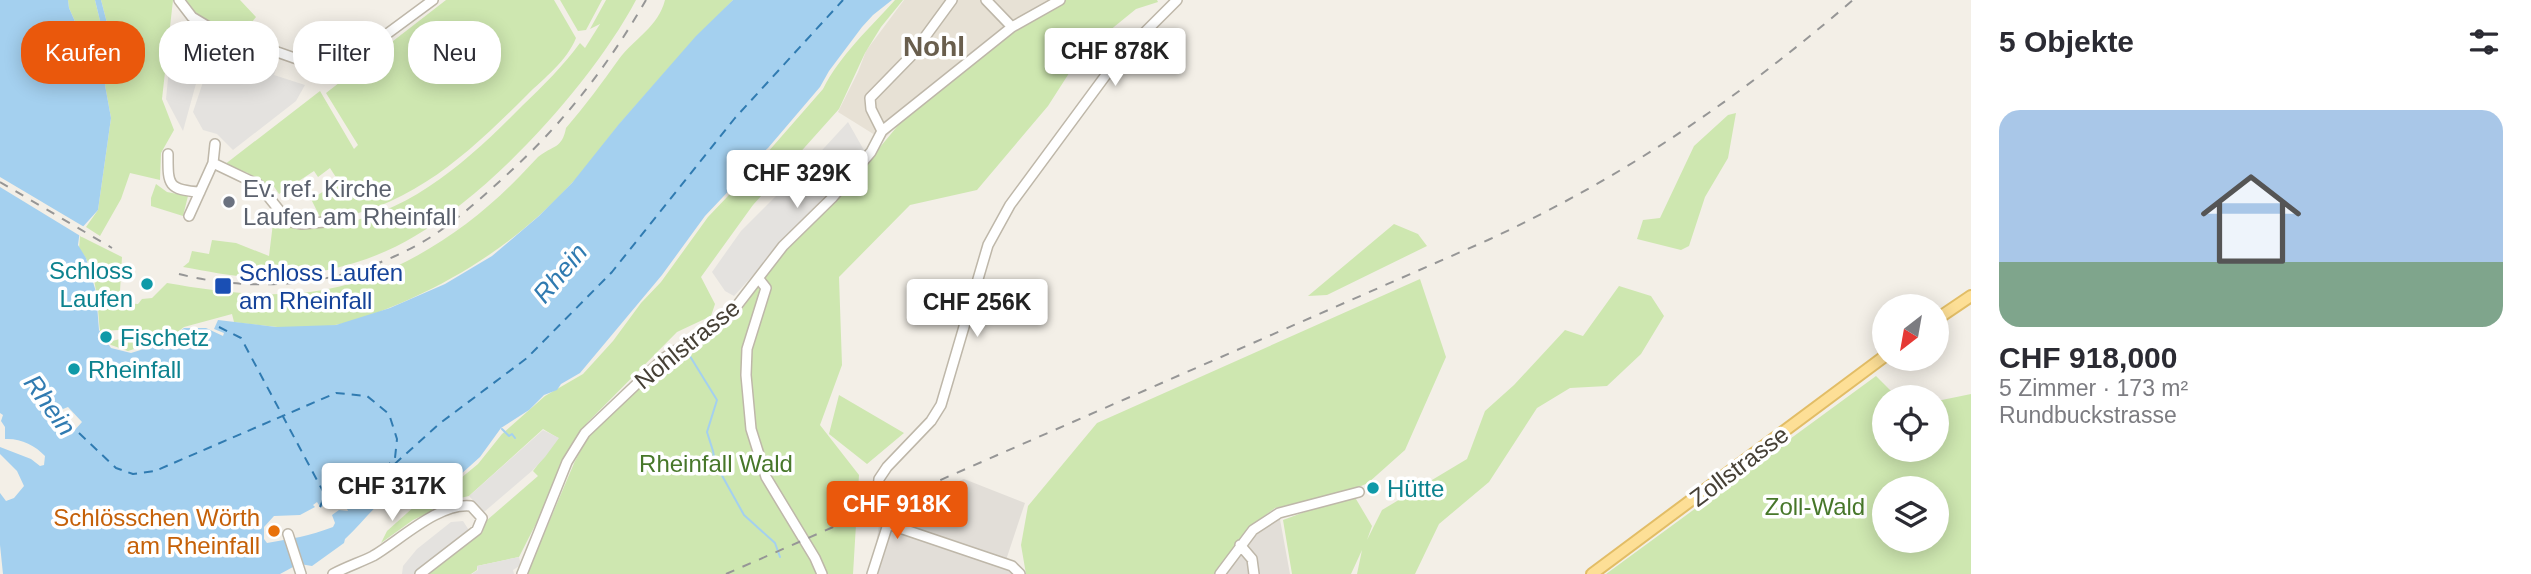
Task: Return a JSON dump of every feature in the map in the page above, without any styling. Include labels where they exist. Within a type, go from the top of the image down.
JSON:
[{"type":"main road","points":[[1950,310],[1971,296]]},
{"type":"main road","name":"Zollstrasse","points":[[1592,574],[1872,366]]},
{"type":"street","points":[[179,0],[192,17],[212,29],[300,60],[321,64],[353,59],[433,0]]},
{"type":"street","points":[[952,0],[911,55],[870,98],[871,109],[882,131],[1012,27],[1059,0]]},
{"type":"street","points":[[986,0],[1012,27]]},
{"type":"street","points":[[873,574],[888,524],[877,491],[879,479],[931,421],[941,405],[988,245],[1010,205],[1117,60],[1177,0]]},
{"type":"street","name":"Nohlstrasse","points":[[522,574],[567,462],[580,439],[664,358],[729,316],[783,246],[862,164],[877,145],[882,131]]},
{"type":"street","points":[[190,216],[213,163],[215,144]]},
{"type":"street","points":[[168,154],[168,180],[171,185],[176,189],[200,192]]},
{"type":"street","points":[[213,163],[259,185],[292,222],[302,224],[346,220]]},
{"type":"street","points":[[759,279],[766,288],[765,298],[747,349],[746,375],[751,429],[766,477],[822,574]]},
{"type":"street","points":[[1220,574],[1253,530],[1279,513],[1359,492]]},
{"type":"street","points":[[333,574],[372,557],[428,519],[458,507],[471,506],[482,518],[477,530],[420,574]]},
{"type":"street","points":[[888,524],[1012,566],[1020,574]]},
{"type":"street","points":[[288,534],[301,574]]},
{"type":"street","points":[[1240,545],[1252,559],[1255,574]]},
{"type":"shaded area","points":[[904,0],[1063,0],[1002,39],[905,117],[883,140],[838,112],[866,51]]},
{"type":"shaded area","points":[[279,77],[293,81],[293,84],[305,85],[296,101],[233,150],[217,134],[203,130],[193,112],[202,84],[279,84]]},
{"type":"shaded area","points":[[167,84],[196,84],[183,131],[166,99]]},
{"type":"shaded area","points":[[848,122],[865,152],[734,296],[725,291],[712,272],[741,231],[789,186]]},
{"type":"shaded area","points":[[543,430],[559,438],[533,470],[484,512],[469,496]]},
{"type":"shaded area","points":[[964,479],[1025,503],[1007,557],[1014,574],[871,574],[880,519],[889,510]]},
{"type":"shaded area","points":[[1279,514],[1290,574],[1227,574],[1255,536]]},
{"type":"shaded area","points":[[463,521],[472,535],[420,574],[402,574],[403,566],[417,549],[451,522]]},
{"type":"shaded area","points":[[519,557],[521,565],[513,570],[514,574],[472,574],[478,570],[477,566]]},
{"type":"green space","points":[[68,0],[95,0],[100,21],[75,21]]},
{"type":"green space","points":[[101,0],[173,0],[171,21],[159,21],[159,84],[164,84],[162,99],[174,130],[161,153],[160,180],[130,173],[121,199],[100,236],[86,227],[98,210],[111,118],[105,85],[145,84],[145,21],[106,21]]},
{"type":"green space","points":[[186,0],[240,0],[256,17],[253,21],[208,21]]},
{"type":"green space","points":[[446,0],[554,0],[576,38],[554,69],[459,158],[410,192],[383,205],[354,215],[322,221],[311,199],[339,182],[330,168],[318,177],[314,171],[279,194],[271,182],[263,185],[248,173],[224,165],[320,91],[354,149],[358,145],[326,93],[338,84],[394,84],[394,40],[408,29],[408,84],[501,84],[501,21],[419,21]]},
{"type":"green space","points":[[560,0],[602,0],[586,30],[578,31]]},
{"type":"green space","points":[[606,0],[636,0],[595,65],[509,162],[446,216],[415,236],[383,253],[347,265],[291,276],[250,277],[183,267],[189,262],[192,251],[209,254],[212,240],[236,243],[269,256],[273,223],[317,226],[359,219],[386,210],[436,182],[481,146],[545,83],[580,43],[585,48],[600,24],[590,29]]},
{"type":"green space","points":[[665,0],[733,0],[636,106],[585,168],[536,219],[497,250],[455,276],[381,311],[329,326],[293,328],[258,325],[234,322],[232,314],[184,327],[171,337],[128,351],[108,342],[120,339],[120,330],[100,331],[96,287],[90,266],[79,249],[80,236],[122,257],[119,308],[123,308],[126,303],[138,304],[142,299],[152,298],[167,283],[256,294],[310,292],[369,278],[424,252],[475,217],[538,157],[562,140],[566,128],[619,59],[657,18]]},
{"type":"green space","points":[[895,0],[903,0],[881,27],[865,53],[839,109],[753,205],[701,277],[715,304],[711,316],[677,332],[587,423],[564,460],[546,504],[519,557],[477,566],[477,570],[471,574],[426,574],[482,533],[486,521],[538,476],[533,471],[558,438],[543,429],[469,496],[438,503],[430,512],[413,520],[381,543],[387,531],[416,505],[421,497],[461,478],[478,464],[502,434],[545,396],[583,374],[661,282],[708,217],[823,89],[847,53]]},
{"type":"green space","name":"Rheinfall Wald","points":[[1064,0],[1158,2],[1136,9],[1082,53],[1048,106],[977,190],[910,205],[839,277],[842,365],[820,425],[859,475],[853,574],[527,574],[575,461],[591,432],[676,353],[722,328],[737,316],[787,246],[832,205],[905,117],[1002,39]]},
{"type":"green space","points":[[1736,113],[1728,158],[1705,197],[1689,246],[1681,250],[1637,239],[1643,220],[1660,218],[1694,146],[1728,115]]},
{"type":"green space","points":[[156,184],[167,192],[188,196],[183,216],[151,206]]},
{"type":"green space","points":[[1394,224],[1418,234],[1427,246],[1327,295],[1308,296]]},
{"type":"green space","points":[[1420,279],[1446,357],[1405,450],[1368,483],[1343,494],[1275,508],[1248,528],[1214,574],[1026,574],[1021,545],[1028,506],[1097,423]]},
{"type":"green space","points":[[1619,286],[1651,296],[1664,316],[1641,354],[1607,386],[1570,388],[1537,408],[1489,482],[1439,524],[1415,574],[1357,574],[1362,550],[1351,574],[1292,574],[1283,520],[1353,494],[1372,526],[1367,540],[1382,510],[1467,459],[1485,411],[1514,385],[1565,330],[1583,336]]},
{"type":"green space","name":"Zoll-Wald","points":[[1876,376],[1885,385],[1872,385],[1872,462],[1949,462],[1949,399],[1971,394],[1971,574],[1606,574]]},
{"type":"green space","points":[[839,395],[904,433],[867,464],[829,434]]},
{"type":"water","name":"Rhein","points":[[0,0],[68,0],[75,21],[21,21],[21,84],[106,84],[111,118],[98,210],[80,230],[78,245],[86,258],[96,292],[99,330],[111,348],[131,353],[166,342],[184,328],[206,328],[223,336],[224,333],[214,329],[218,320],[276,327],[336,325],[390,308],[445,284],[492,256],[539,216],[572,183],[619,124],[696,36],[733,0],[892,0],[862,27],[820,87],[705,216],[662,275],[580,373],[561,384],[557,390],[544,395],[529,410],[501,428],[480,457],[460,475],[419,495],[415,502],[404,500],[399,495],[402,487],[393,492],[344,543],[312,566],[294,563],[293,567],[280,574],[3,574],[0,493],[6,501],[14,498],[24,486],[17,471],[0,454],[0,447],[31,459],[40,466],[44,465],[45,456],[27,443],[5,439],[5,427],[1,421],[3,415],[0,413]],"holes":[[[68,407],[82,422],[73,432],[64,430],[60,433],[54,430],[53,424],[63,409]],[[355,491],[344,503],[348,511],[339,510],[332,515],[335,523],[333,527],[275,542],[267,543],[264,539],[264,527],[274,516],[300,515],[315,507],[313,505],[317,502],[321,508],[328,498],[337,504]]]},
{"type":"water","points":[[95,0],[101,0],[106,21],[100,21]]},
{"type":"pier","points":[[0,177],[86,228],[82,237],[0,187]]},
{"type":"waterway","points":[[688,353],[717,400],[707,432],[715,463],[744,515],[775,543],[780,557]]},
{"type":"waterway","points":[[502,429],[515,438]]},
{"type":"ferry route","points":[[347,507],[439,424],[527,358],[612,272],[735,118],[843,0]]},
{"type":"ferry route","points":[[219,327],[241,338],[325,495],[320,507]]},
{"type":"ferry route","points":[[79,433],[116,468],[133,474],[155,471],[336,393],[367,396],[389,414],[397,439],[395,458],[360,494]]},
{"type":"railway","points":[[179,274],[245,284],[311,281],[375,264],[434,235],[484,196],[551,131],[602,69],[646,0]]},
{"type":"railway","points":[[726,574],[1488,240],[1539,215],[1634,162],[1723,103],[1853,0]]},
{"type":"railway","points":[[0,182],[112,248]]},
{"type":"place","name":"Ev. ref. Kirche Laufen am Rheinfall","points":[[229,202]]},
{"type":"place","name":"Schloss Laufen","points":[[147,284]]},
{"type":"place","name":"Schloss Laufen am Rheinfall","points":[[223,286]]},
{"type":"place","name":"Fischetz","points":[[106,337]]},
{"type":"place","name":"Rheinfall","points":[[74,369]]},
{"type":"place","name":"Hütte","points":[[1373,488]]},
{"type":"place","name":"Schlösschen Wörth am Rheinfall","points":[[274,531]]},
{"type":"district","name":"Nohl","points":[[934,46]]}]
